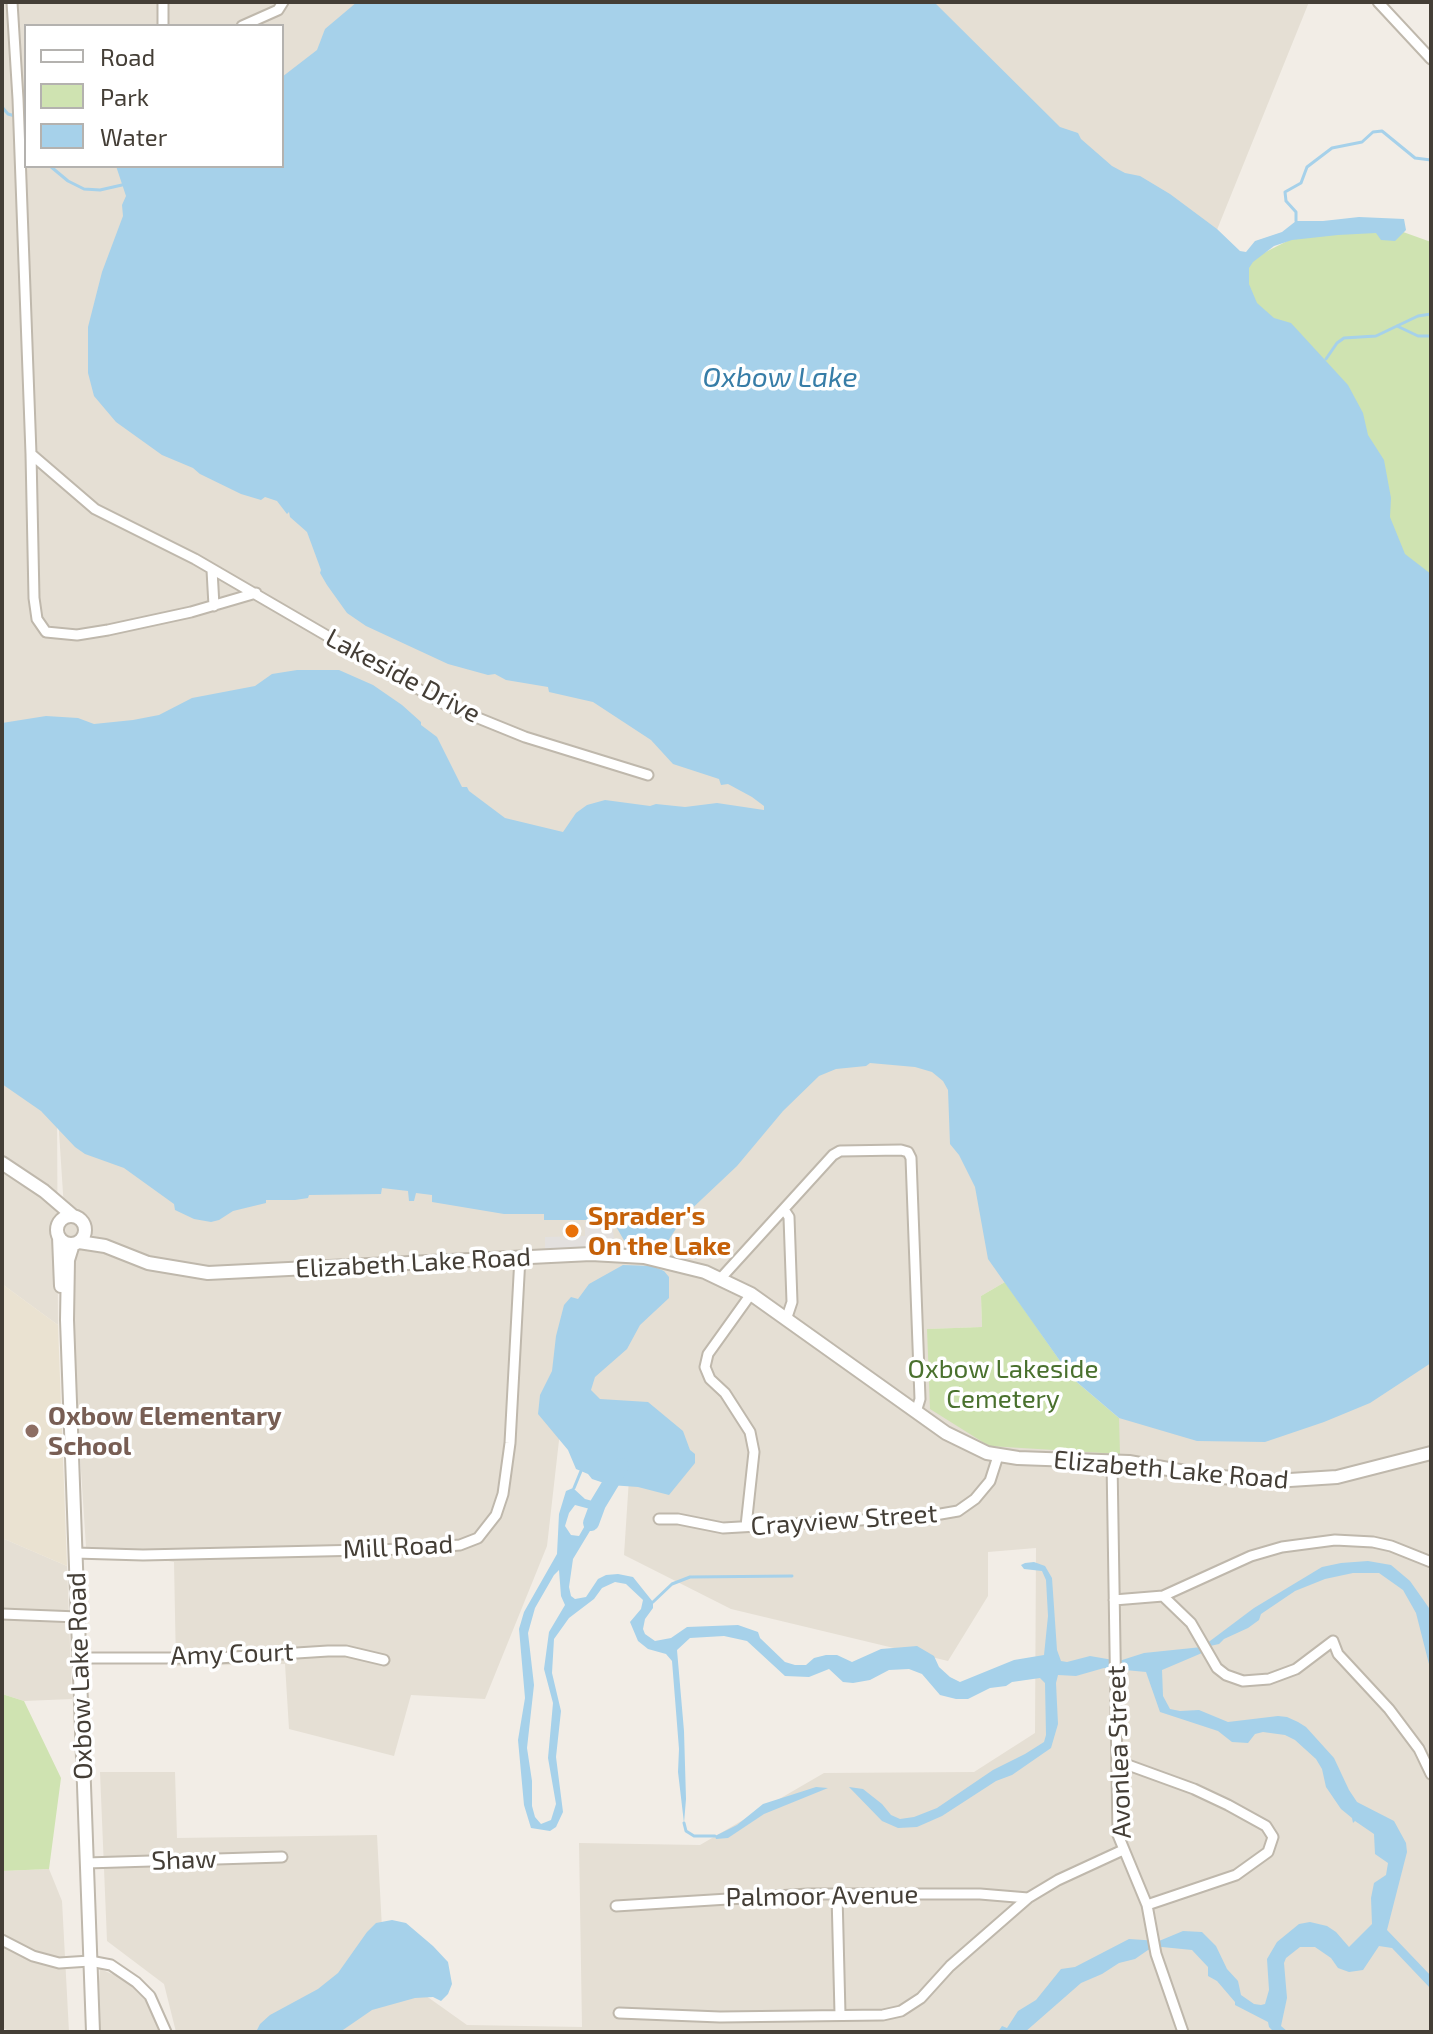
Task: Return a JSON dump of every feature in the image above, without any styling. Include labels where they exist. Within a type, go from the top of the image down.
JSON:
[{"type":"street","points":[[12,2],[37,619],[46,632],[77,635],[214,606],[256,593]]},
{"type":"street","points":[[163,2],[163,24]]},
{"type":"street","points":[[246,24],[278,10],[283,2]]},
{"type":"street","points":[[1378,2],[1431,59]]},
{"type":"street","name":"Lakeside Drive","points":[[31,454],[95,509],[256,593],[446,705],[525,737],[648,775]]},
{"type":"street","points":[[212,570],[214,606]]},
{"type":"street","points":[[721,1278],[837,1152],[908,1152],[911,1158],[920,1399],[916,1412]]},
{"type":"street","points":[[4,1164],[44,1191],[66,1218],[81,1219],[85,1227],[76,1243],[65,1243],[59,1237],[57,1229],[66,1218]]},
{"type":"street","points":[[785,1211],[789,1217],[792,1302],[787,1317]]},
{"type":"street","name":"Elizabeth Lake Road","points":[[85,1227],[97,1236],[132,1249],[151,1263]]},
{"type":"street","name":"Oxbow Lake Road","points":[[59,1237],[60,1284],[67,1320]]},
{"type":"street","name":"Elizabeth Lake Road","points":[[76,1243],[95,1244],[189,1272],[216,1273],[520,1257],[635,1255],[679,1264],[721,1278],[751,1294],[916,1412],[972,1447],[998,1456],[1112,1461],[1223,1478],[1297,1481],[1346,1476],[1431,1453]]},
{"type":"street","name":"Oxbow Lake Road","points":[[76,1243],[68,1266],[67,1320],[93,2032]]},
{"type":"street","points":[[68,1266],[80,1251],[95,1244]]},
{"type":"street","name":"Mill Road","points":[[75,1553],[118,1555],[409,1549],[460,1545],[478,1538],[496,1515],[503,1494],[510,1443],[520,1257]]},
{"type":"street","points":[[746,1526],[754,1452],[750,1432],[725,1393],[710,1379],[705,1367],[708,1354],[751,1294]]},
{"type":"street","name":"Crayview Street","points":[[659,1519],[678,1519],[723,1528],[929,1516],[958,1511],[975,1499],[990,1481],[998,1456]]},
{"type":"street","name":"Avonlea Street","points":[[619,2013],[700,2017],[883,2015],[901,2011],[921,1998],[1028,1898],[1058,1880],[1123,1850],[1118,1835],[1112,1461]]},
{"type":"street","points":[[1114,1600],[1163,1596],[1251,1556],[1282,1547],[1335,1540],[1391,1546],[1431,1562]]},
{"type":"street","points":[[1163,1596],[1191,1623],[1217,1668],[1243,1681],[1269,1679],[1296,1669],[1333,1641],[1338,1654],[1412,1739],[1431,1774]]},
{"type":"street","points":[[2,1614],[78,1617]]},
{"type":"street","name":"Amy Court","points":[[79,1658],[232,1657],[346,1651],[384,1660]]},
{"type":"street","points":[[1117,1761],[1228,1805],[1266,1826],[1273,1837],[1268,1852],[1236,1875],[1147,1905]]},
{"type":"street","points":[[1123,1850],[1147,1905],[1156,1954],[1183,2032]]},
{"type":"street","name":"Shaw","points":[[86,1863],[282,1857]]},
{"type":"street","points":[[837,1894],[840,2014]]},
{"type":"street","name":"Palmoor Avenue","points":[[616,1906],[837,1894],[980,1894],[1028,1898]]},
{"type":"street","points":[[2,1940],[33,1956],[59,1963],[90,1961],[111,1965],[150,1996],[166,2032]]},
{"type":"shaded area","points":[[2,2],[440,2],[284,97],[284,24],[24,24],[24,168],[173,168],[844,833],[567,883],[2,774]]},
{"type":"shaded area","points":[[817,2],[1309,2],[1168,351]]},
{"type":"shaded area","points":[[894,960],[1063,1096],[1005,1282],[981,1296],[982,1327],[928,1329],[1119,1418],[1117,1392],[1431,1265],[1431,2032],[176,2032],[164,1984],[107,1941],[100,1772],[175,1772],[177,1838],[377,1835],[384,1966],[467,2025],[582,2027],[579,1843],[700,1845],[824,1773],[974,1772],[1035,1733],[1036,1548],[988,1552],[988,1596],[948,1661],[731,1609],[624,1555],[632,1433],[567,1370],[547,1546],[485,1699],[411,1695],[394,1756],[289,1729],[285,1664],[176,1666],[174,1562],[86,1547],[57,1101],[58,1325],[2,1284],[2,1028]]},
{"type":"shaded area","points":[[585,1222],[612,1225],[615,1245],[605,1243],[605,1249],[545,1251],[545,1237],[585,1236]]},
{"type":"shaded area","name":"Oxbow Elementary School","points":[[2,1284],[58,1325],[67,1566],[2,1538]]},
{"type":"shaded area","points":[[2,1538],[67,1566],[72,1699],[24,1701],[2,1694]]},
{"type":"shaded area","points":[[49,1869],[62,1901],[69,2032],[12,2032],[2,2028],[2,1871]]},
{"type":"shaded area","points":[[100,1969],[124,1979],[151,2006],[159,2032],[95,2032]]},
{"type":"green space","points":[[1392,228],[1431,242],[1431,595],[1390,585],[1238,266],[1309,230]]},
{"type":"green space","name":"Oxbow Lakeside Cemetery","points":[[1005,1282],[1072,1378],[1119,1418],[1120,1454],[989,1446],[930,1409],[927,1329],[982,1327],[981,1296]]},
{"type":"green space","points":[[2,1694],[24,1701],[61,1778],[49,1869],[2,1871]]},
{"type":"water","name":"Oxbow Lake","points":[[357,2],[934,2],[1060,127],[1078,133],[1112,166],[1140,176],[1170,194],[1217,229],[1240,251],[1246,252],[1255,241],[1282,232],[1296,221],[1359,217],[1404,219],[1406,230],[1395,241],[1381,240],[1376,233],[1292,240],[1274,246],[1249,268],[1249,284],[1257,303],[1274,318],[1291,323],[1348,385],[1363,413],[1368,435],[1384,460],[1391,498],[1390,517],[1405,554],[1431,574],[1431,1363],[1370,1403],[1265,1442],[1197,1441],[1119,1418],[1072,1378],[988,1259],[975,1187],[950,1144],[948,1090],[932,1072],[915,1067],[870,1063],[836,1069],[819,1076],[783,1111],[737,1166],[684,1216],[663,1249],[658,1250],[631,1246],[625,1242],[614,1223],[604,1220],[544,1220],[544,1214],[504,1214],[432,1202],[432,1195],[416,1193],[414,1201],[409,1201],[408,1191],[382,1188],[381,1194],[309,1195],[308,1198],[295,1200],[266,1200],[266,1203],[233,1211],[219,1220],[194,1219],[175,1210],[174,1204],[124,1168],[85,1154],[75,1147],[41,1111],[2,1084],[2,723],[46,716],[78,718],[94,724],[133,720],[159,715],[192,698],[255,686],[272,674],[297,670],[339,670],[373,685],[402,705],[437,737],[462,787],[467,787],[505,818],[563,832],[576,813],[587,805],[605,800],[685,807],[717,803],[764,810],[764,806],[752,797],[728,784],[721,785],[719,779],[673,764],[651,740],[593,702],[549,692],[548,687],[506,680],[495,674],[488,675],[448,664],[366,626],[347,613],[327,585],[307,532],[277,501],[241,494],[162,455],[116,422],[94,396],[88,373],[88,327],[102,272],[123,216],[122,205],[126,196],[117,168],[284,168],[284,75],[317,50],[325,29]]},
{"type":"water","points":[[623,1265],[652,1266],[664,1271],[669,1277],[669,1298],[640,1325],[627,1349],[595,1377],[591,1390],[600,1399],[648,1402],[683,1431],[690,1450],[695,1454],[695,1463],[669,1495],[592,1479],[576,1469],[568,1450],[538,1414],[540,1395],[552,1371],[564,1305],[571,1297],[578,1299],[589,1284]]},
{"type":"water","points":[[573,1488],[585,1499],[600,1503],[599,1516],[573,1559],[569,1587],[571,1596],[575,1599],[586,1597],[598,1579],[606,1575],[633,1577],[653,1602],[643,1629],[655,1641],[671,1638],[687,1627],[738,1625],[758,1632],[760,1638],[785,1662],[795,1665],[806,1665],[814,1658],[826,1655],[837,1655],[852,1662],[881,1649],[917,1646],[934,1656],[939,1667],[960,1682],[1014,1660],[1044,1655],[1048,1616],[1046,1580],[1042,1571],[1024,1569],[1021,1565],[1025,1563],[1045,1566],[1052,1578],[1057,1650],[1061,1661],[1067,1662],[1090,1656],[1119,1661],[1144,1653],[1202,1647],[1254,1608],[1322,1567],[1368,1561],[1391,1565],[1410,1581],[1429,1608],[1431,1672],[1416,1613],[1403,1590],[1379,1573],[1353,1573],[1325,1579],[1295,1591],[1261,1614],[1259,1620],[1248,1628],[1162,1670],[1163,1696],[1170,1709],[1199,1710],[1228,1722],[1278,1716],[1298,1722],[1334,1758],[1357,1802],[1394,1821],[1406,1843],[1407,1852],[1387,1930],[1431,1976],[1431,1989],[1392,1948],[1379,1946],[1363,1970],[1349,1972],[1338,1968],[1331,1958],[1315,1947],[1300,1947],[1284,1963],[1287,1998],[1281,2026],[1288,2032],[1274,2032],[1268,2022],[1235,2005],[1217,1981],[1208,1976],[1208,1967],[1192,1950],[1162,1947],[1148,1950],[1081,1983],[1025,2032],[998,2032],[1002,2026],[1007,2028],[1018,2011],[1036,2000],[1061,1969],[1075,1967],[1129,1939],[1159,1941],[1183,1931],[1202,1932],[1216,1946],[1227,1969],[1238,1981],[1241,1995],[1261,2005],[1265,2004],[1269,1990],[1267,1959],[1277,1942],[1299,1924],[1310,1922],[1327,1926],[1349,1947],[1372,1924],[1374,1883],[1386,1875],[1388,1863],[1375,1854],[1374,1834],[1355,1821],[1353,1823],[1352,1818],[1341,1809],[1326,1787],[1316,1759],[1285,1735],[1263,1732],[1255,1734],[1248,1743],[1232,1742],[1218,1731],[1160,1712],[1146,1672],[1104,1668],[1076,1676],[1058,1675],[1058,1724],[1051,1748],[942,1816],[917,1827],[898,1828],[882,1821],[849,1787],[863,1789],[891,1815],[900,1819],[937,1808],[993,1770],[1044,1742],[1045,1683],[1040,1678],[990,1688],[968,1699],[956,1699],[940,1695],[922,1674],[909,1669],[889,1670],[870,1680],[853,1683],[843,1682],[829,1669],[809,1677],[785,1676],[747,1641],[724,1636],[690,1638],[677,1650],[684,1731],[684,1823],[672,1661],[666,1654],[648,1649],[638,1641],[630,1622],[641,1609],[643,1600],[626,1584],[615,1582],[602,1588],[594,1599],[569,1618],[554,1639],[552,1673],[561,1711],[556,1757],[563,1812],[556,1827],[550,1831],[531,1828],[524,1805],[518,1740],[525,1698],[519,1629],[524,1612],[557,1554],[559,1514],[566,1491]],"holes":[[[575,1505],[590,1509],[591,1515],[579,1536],[571,1535],[565,1526]],[[559,1570],[561,1596],[565,1605],[549,1632],[544,1669],[553,1703],[548,1758],[556,1804],[551,1820],[541,1824],[532,1806],[527,1748],[534,1685],[528,1633],[535,1608]]]},
{"type":"water","points":[[816,1787],[828,1788],[764,1814],[728,1838],[716,1839],[715,1836],[737,1825],[763,1804]]},
{"type":"water","points":[[392,1920],[406,1923],[448,1962],[452,1984],[441,2001],[433,1997],[415,1998],[372,2010],[340,2032],[256,2032],[270,2015],[318,1989],[338,1973],[376,1923]]},
{"type":"waterway","points":[[2,107],[15,116]]},
{"type":"waterway","points":[[1296,221],[1296,212],[1286,201],[1285,192],[1301,183],[1307,167],[1332,148],[1362,142],[1373,132],[1382,131],[1415,158],[1431,160]]},
{"type":"waterway","points":[[52,168],[84,189],[100,190],[122,185]]},
{"type":"waterway","points":[[1326,359],[1344,338],[1376,336],[1418,316],[1431,314]]},
{"type":"waterway","points":[[1397,326],[1418,336],[1431,336]]},
{"type":"waterway","points":[[591,1523],[598,1504],[621,1466]]},
{"type":"waterway","points":[[574,1488],[581,1471]]},
{"type":"waterway","points":[[653,1602],[672,1584],[690,1577],[792,1576]]},
{"type":"waterway","points":[[684,1823],[686,1831],[694,1836],[715,1836]]},
{"type":"place","name":"Sprader's On the Lake","points":[[572,1231]]},
{"type":"place","name":"Oxbow Elementary School","points":[[32,1431]]}]
